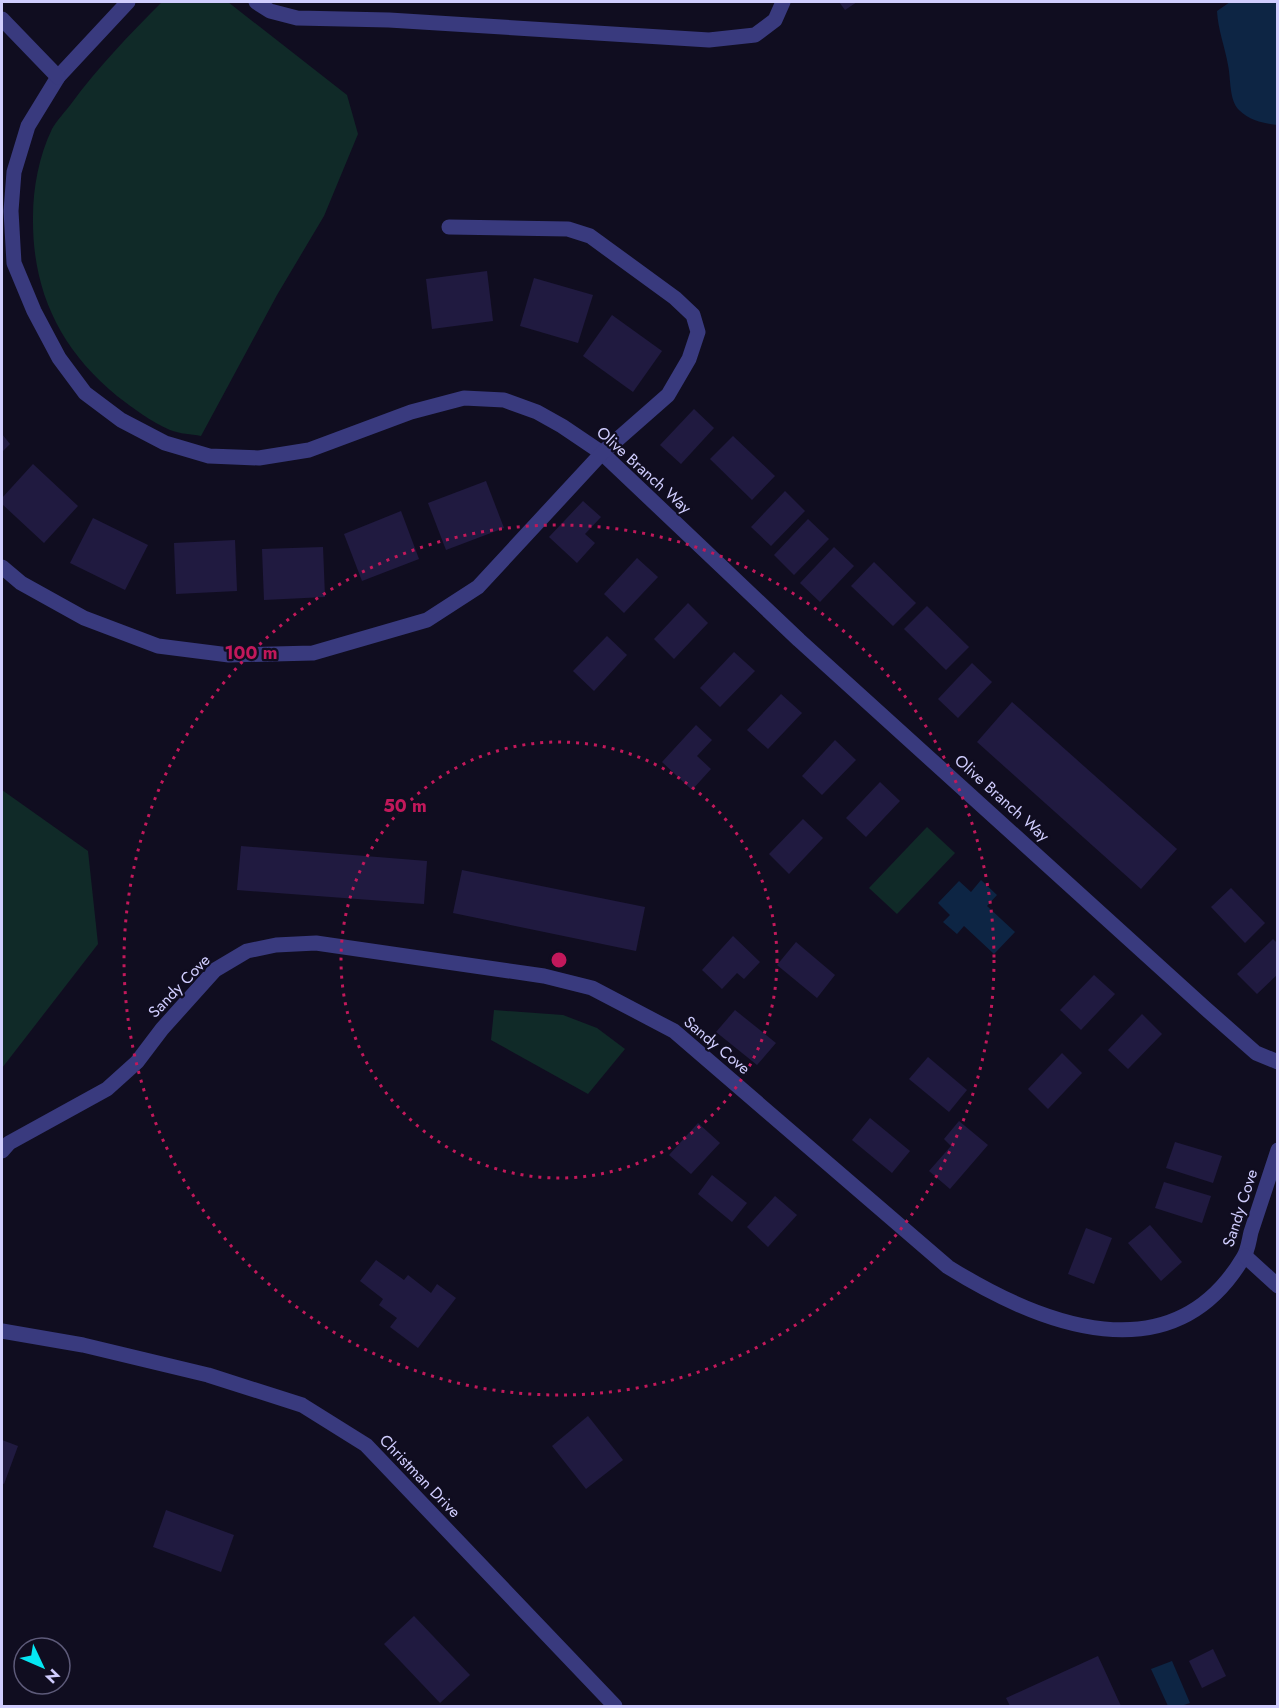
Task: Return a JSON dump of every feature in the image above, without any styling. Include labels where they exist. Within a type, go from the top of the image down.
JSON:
[{"type":"street","name":"Olive Branch Way","points":[[128,2],[58,77],[28,126],[14,172],[11,211],[14,263],[34,311],[59,358],[85,393],[121,420],[165,442],[208,456],[259,458],[309,450],[411,412],[464,398],[504,400],[537,412],[603,453],[800,640],[1222,1023],[1256,1053],[1278,1062]]},
{"type":"street","points":[[256,2],[270,11],[297,18],[401,21],[709,40],[755,35],[775,20],[783,2]]},
{"type":"street","points":[[2,19],[58,77]]},
{"type":"street","points":[[2,567],[21,583],[84,618],[158,646],[230,655],[313,653],[427,620],[478,587],[603,453],[668,395],[688,359],[698,332],[693,315],[675,298],[590,236],[568,230],[449,227]]},
{"type":"street","name":"Sandy Cove","points":[[2,1151],[19,1137],[107,1089],[136,1062],[214,970],[246,951],[276,945],[316,943],[544,976],[592,988],[635,1009],[674,1031],[948,1267],[981,1287],[1029,1308],[1080,1326],[1112,1330],[1146,1329],[1172,1322],[1201,1307],[1224,1284],[1245,1256],[1278,1150]]},
{"type":"street","points":[[1245,1256],[1278,1286]]},
{"type":"street","name":"Christman Drive","points":[[2,1331],[83,1345],[208,1375],[302,1405],[366,1445],[615,1707]]},
{"type":"green space","points":[[162,2],[228,2],[347,95],[358,134],[324,216],[277,295],[201,436],[174,431],[149,419],[117,396],[80,359],[53,317],[44,294],[34,244],[33,206],[36,184],[40,161],[52,129],[103,64]]},
{"type":"green space","points":[[2,790],[88,851],[98,944],[2,1068]]},
{"type":"green space","points":[[927,827],[955,853],[897,914],[869,888]]},
{"type":"green space","points":[[494,1010],[563,1015],[597,1028],[625,1049],[588,1094],[491,1040]]},
{"type":"water","points":[[1230,2],[1277,2],[1277,125],[1248,117],[1233,101],[1217,11]]},
{"type":"water","points":[[981,880],[997,895],[987,906],[1015,932],[994,954],[964,926],[957,934],[943,922],[950,915],[938,903],[959,881],[971,892]]},
{"type":"water","points":[[1172,1661],[1190,1703],[1181,1706],[1168,1706],[1151,1669]]},
{"type":"building","points":[[839,2],[857,2],[845,10]]},
{"type":"building","points":[[487,271],[493,321],[432,329],[426,279]]},
{"type":"building","points":[[534,278],[593,295],[578,343],[520,326]]},
{"type":"building","points":[[612,315],[662,351],[633,392],[583,356]]},
{"type":"building","points":[[694,409],[714,428],[681,464],[660,445]]},
{"type":"building","points":[[2,434],[10,444],[2,452]]},
{"type":"building","points":[[733,436],[775,476],[752,500],[710,459]]},
{"type":"building","points":[[33,464],[78,506],[44,543],[2,504],[2,498]]},
{"type":"building","points":[[486,481],[504,528],[446,550],[428,503]]},
{"type":"building","points":[[785,491],[805,511],[771,546],[751,527]]},
{"type":"building","points":[[583,501],[601,517],[585,534],[595,543],[577,563],[549,537]]},
{"type":"building","points":[[401,511],[419,559],[362,581],[344,534]]},
{"type":"building","points":[[93,518],[148,545],[125,590],[70,563]]},
{"type":"building","points":[[808,519],[829,539],[794,575],[774,555]]},
{"type":"building","points":[[235,540],[237,591],[176,594],[174,543]]},
{"type":"building","points":[[323,547],[325,597],[264,600],[262,549]]},
{"type":"building","points":[[834,547],[854,566],[820,602],[800,583]]},
{"type":"building","points":[[637,558],[658,577],[624,613],[604,594]]},
{"type":"building","points":[[874,562],[916,603],[893,626],[851,586]]},
{"type":"building","points":[[688,603],[708,623],[674,659],[654,639]]},
{"type":"building","points":[[927,606],[969,647],[946,670],[904,629]]},
{"type":"building","points":[[607,636],[627,655],[594,691],[573,671]]},
{"type":"building","points":[[734,652],[755,671],[720,707],[700,688]]},
{"type":"building","points":[[972,663],[992,682],[958,718],[938,699]]},
{"type":"building","points":[[781,694],[802,713],[768,749],[747,730]]},
{"type":"building","points":[[1012,702],[1177,849],[1141,889],[977,742]]},
{"type":"building","points":[[696,725],[712,740],[697,756],[711,769],[692,790],[662,762]]},
{"type":"building","points":[[835,740],[856,760],[822,795],[802,776]]},
{"type":"building","points":[[880,782],[900,801],[866,837],[846,818]]},
{"type":"building","points":[[803,819],[823,838],[789,874],[769,854]]},
{"type":"building","points":[[241,846],[427,861],[424,904],[237,890]]},
{"type":"building","points":[[462,870],[645,907],[636,951],[453,913]]},
{"type":"building","points":[[1231,888],[1265,923],[1245,943],[1211,907]]},
{"type":"building","points":[[733,936],[760,962],[744,979],[737,973],[722,989],[702,970]]},
{"type":"building","points":[[1273,939],[1278,944],[1278,974],[1257,994],[1237,974]]},
{"type":"building","points":[[796,942],[835,975],[817,998],[777,965]]},
{"type":"building","points":[[1094,975],[1115,994],[1081,1030],[1060,1010]]},
{"type":"building","points":[[735,1010],[776,1043],[757,1065],[716,1032]]},
{"type":"building","points":[[1142,1014],[1162,1034],[1128,1069],[1108,1050]]},
{"type":"building","points":[[1062,1053],[1082,1073],[1048,1109],[1028,1089]]},
{"type":"building","points":[[928,1057],[967,1090],[949,1112],[909,1079]]},
{"type":"building","points":[[870,1118],[910,1151],[892,1173],[852,1140]]},
{"type":"building","points":[[959,1121],[988,1145],[950,1189],[929,1171],[951,1146],[944,1139]]},
{"type":"building","points":[[698,1123],[720,1143],[691,1174],[669,1155]]},
{"type":"building","points":[[1175,1142],[1222,1156],[1213,1183],[1166,1168]]},
{"type":"building","points":[[712,1175],[747,1203],[732,1222],[698,1194]]},
{"type":"building","points":[[1164,1182],[1211,1196],[1202,1223],[1155,1208]]},
{"type":"building","points":[[775,1196],[797,1215],[768,1247],[747,1227]]},
{"type":"building","points":[[1150,1225],[1182,1262],[1161,1281],[1128,1243]]},
{"type":"building","points":[[1086,1228],[1112,1238],[1094,1284],[1068,1274]]},
{"type":"building","points":[[376,1260],[404,1280],[408,1275],[431,1293],[437,1284],[456,1298],[418,1348],[390,1327],[397,1318],[379,1305],[383,1299],[360,1281]]},
{"type":"building","points":[[588,1416],[623,1460],[586,1489],[552,1446]]},
{"type":"building","points":[[2,1440],[18,1446],[4,1484],[2,1483]]},
{"type":"building","points":[[166,1510],[234,1535],[221,1572],[153,1547]]},
{"type":"building","points":[[414,1616],[470,1675],[440,1703],[384,1644]]},
{"type":"building","points":[[1213,1649],[1226,1676],[1202,1688],[1189,1661]]},
{"type":"building","points":[[1098,1656],[1121,1706],[1010,1706],[1006,1698]]}]
